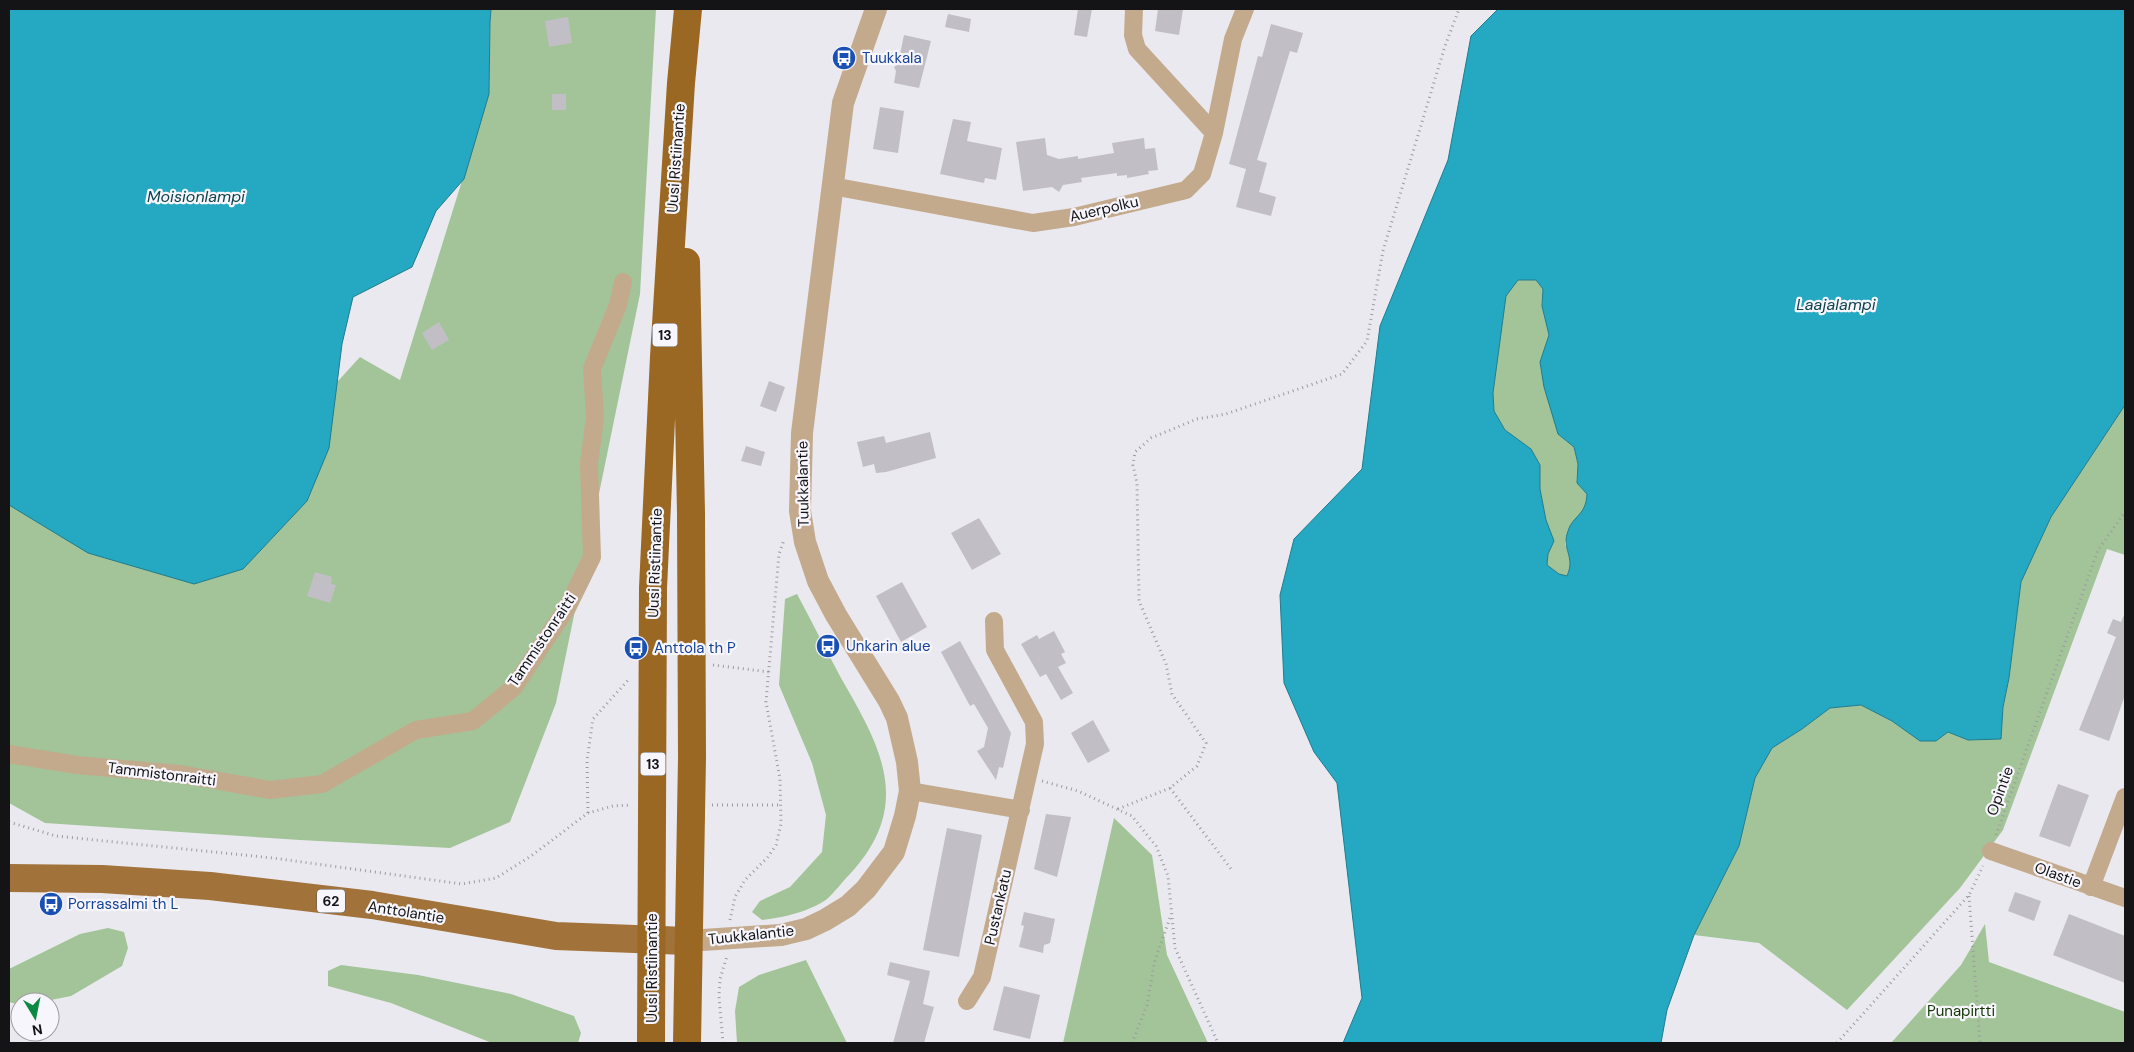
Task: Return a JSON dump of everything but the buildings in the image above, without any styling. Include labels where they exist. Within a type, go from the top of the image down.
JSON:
[{"type":"highway","name":"Uusi Ristiinantie","points":[[651,1043],[653,588],[664,357],[681,83],[688,9]]},
{"type":"highway","name":"Uusi Ristiinantie","points":[[681,83],[691,513],[692,758],[687,1043]]},
{"type":"main road","name":"Anttolantie","points":[[9,878],[102,879],[210,886],[372,905],[556,936],[652,941]]},
{"type":"main road","name":"62","points":[[652,941],[688,941]]},
{"type":"street","name":"Tuukkalantie","points":[[688,941],[728,940],[781,935],[806,929],[825,920],[848,906],[866,890],[894,852],[906,816],[910,791],[907,762],[897,718],[889,701],[836,615],[818,581],[805,542],[800,511],[802,433],[843,104],[876,9]]},
{"type":"street","points":[[1134,9],[1133,35],[1137,49],[1214,133]]},
{"type":"street","name":"Auerpolku","points":[[832,186],[1033,223],[1074,217],[1186,190],[1202,174],[1214,133],[1233,39],[1245,9]]},
{"type":"street","name":"Tammistonraitti","points":[[9,754],[77,764],[180,774],[270,790],[322,784],[416,730],[472,721],[514,687],[567,608],[592,557],[588,464],[595,417],[592,369],[618,305],[623,282]]},
{"type":"street","name":"Pustankatu","points":[[966,1001],[982,978],[1036,744],[1034,722],[994,650],[994,621]]},
{"type":"street","points":[[910,791],[1021,810]]},
{"type":"street","points":[[2091,887],[2125,796]]},
{"type":"street","name":"Olastie","points":[[1991,851],[2125,898]]},
{"type":"path","points":[[1118,810],[1170,788],[1197,766],[1206,743],[1172,694],[1166,664],[1138,602],[1136,483],[1133,465],[1135,452],[1151,438],[1197,419],[1226,414],[1342,374],[1367,340],[1383,251],[1445,46],[1459,9]]},
{"type":"path","name":"Opintie","points":[[1837,1043],[1968,895],[1991,851],[2098,550],[2125,512]]},
{"type":"path","points":[[723,1043],[719,997],[720,979],[726,959],[730,918],[735,896],[745,880],[768,857],[776,845],[781,824],[780,779],[766,702],[779,554],[784,539]]},
{"type":"path","points":[[712,665],[769,672]]},
{"type":"path","points":[[588,813],[587,760],[593,719],[636,672]]},
{"type":"path","points":[[1027,777],[1078,791],[1132,816],[1156,846],[1168,876],[1175,948],[1218,1043]]},
{"type":"path","points":[[1170,788],[1231,869]]},
{"type":"path","points":[[9,822],[56,836],[272,858],[462,884],[496,878],[531,856],[588,813],[613,806],[636,804]]},
{"type":"path","points":[[711,805],[780,805]]},
{"type":"path","points":[[1968,895],[1980,1043]]},
{"type":"path","points":[[1132,1043],[1147,1005],[1154,960],[1172,915]]},
{"type":"green space","points":[[491,9],[656,9],[640,294],[556,703],[510,822],[450,848],[45,823],[9,803],[9,505],[328,392],[360,357],[400,380],[489,94]]},
{"type":"green space","points":[[1518,280],[1536,280],[1543,289],[1542,306],[1549,335],[1540,362],[1558,434],[1574,447],[1578,464],[1577,483],[1587,494],[1587,506],[1568,530],[1565,544],[1572,564],[1567,576],[1559,574],[1547,565],[1548,554],[1554,541],[1546,520],[1540,489],[1540,465],[1531,449],[1505,430],[1494,411],[1493,393],[1506,295]]},
{"type":"green space","points":[[2125,405],[2125,555],[2107,549],[2003,830],[1960,888],[1847,1010],[1759,943],[1694,935],[1739,846],[1755,778],[1772,748],[1830,708],[1861,705],[1892,721],[1920,741],[1936,741],[1948,732],[1968,740],[2001,738],[2003,707],[2009,678],[2021,582],[2051,517]]},
{"type":"green space","points":[[797,594],[868,728],[878,752],[884,776],[886,800],[881,824],[870,849],[827,899],[805,910],[787,916],[762,920],[752,912],[760,901],[790,887],[822,852],[826,815],[812,763],[779,685],[785,599]]},
{"type":"green space","points":[[1114,818],[1152,855],[1167,955],[1208,1043],[1063,1043]]},
{"type":"green space","name":"Punapirtti","points":[[1985,924],[1989,962],[2125,1012],[2125,1043],[1891,1043],[1961,965]]},
{"type":"green space","points":[[108,928],[124,932],[128,948],[122,966],[71,996],[60,998],[60,992],[10,992],[9,1002],[9,969],[80,934]]},
{"type":"green space","points":[[806,960],[847,1043],[737,1043],[735,1011],[739,987],[759,975]]},
{"type":"green space","points":[[341,965],[418,975],[511,994],[574,1016],[581,1033],[578,1043],[492,1043],[391,1003],[328,986],[328,971]]},
{"type":"water","name":"Moisionlampi","points":[[9,9],[491,9],[489,94],[464,179],[436,211],[412,267],[353,297],[342,344],[329,448],[307,501],[243,569],[194,584],[88,553],[9,505]]},
{"type":"water","name":"Laajalampi","points":[[1498,9],[2125,9],[2125,405],[2051,517],[2021,582],[2009,678],[2003,707],[2001,739],[1968,740],[1948,732],[1936,741],[1920,741],[1892,721],[1861,705],[1830,708],[1772,748],[1755,778],[1739,846],[1694,935],[1667,1010],[1661,1043],[1343,1043],[1362,998],[1337,783],[1314,752],[1284,683],[1280,595],[1294,539],[1362,469],[1380,326],[1448,160],[1471,36]],"holes":[[[1518,280],[1536,280],[1543,289],[1542,306],[1549,335],[1540,362],[1544,387],[1558,434],[1574,447],[1578,464],[1577,483],[1587,494],[1584,507],[1570,526],[1566,538],[1570,563],[1567,576],[1559,574],[1547,565],[1548,554],[1554,541],[1546,520],[1540,489],[1540,465],[1531,449],[1505,430],[1494,411],[1493,393],[1506,296]]]},
{"type":"place","name":"Tuukkala","points":[[844,58]]},
{"type":"place","name":"Unkarin alue","points":[[828,646]]},
{"type":"place","name":"Anttola th P","points":[[636,648]]},
{"type":"place","name":"Porrassalmi th L","points":[[51,904]]}]
